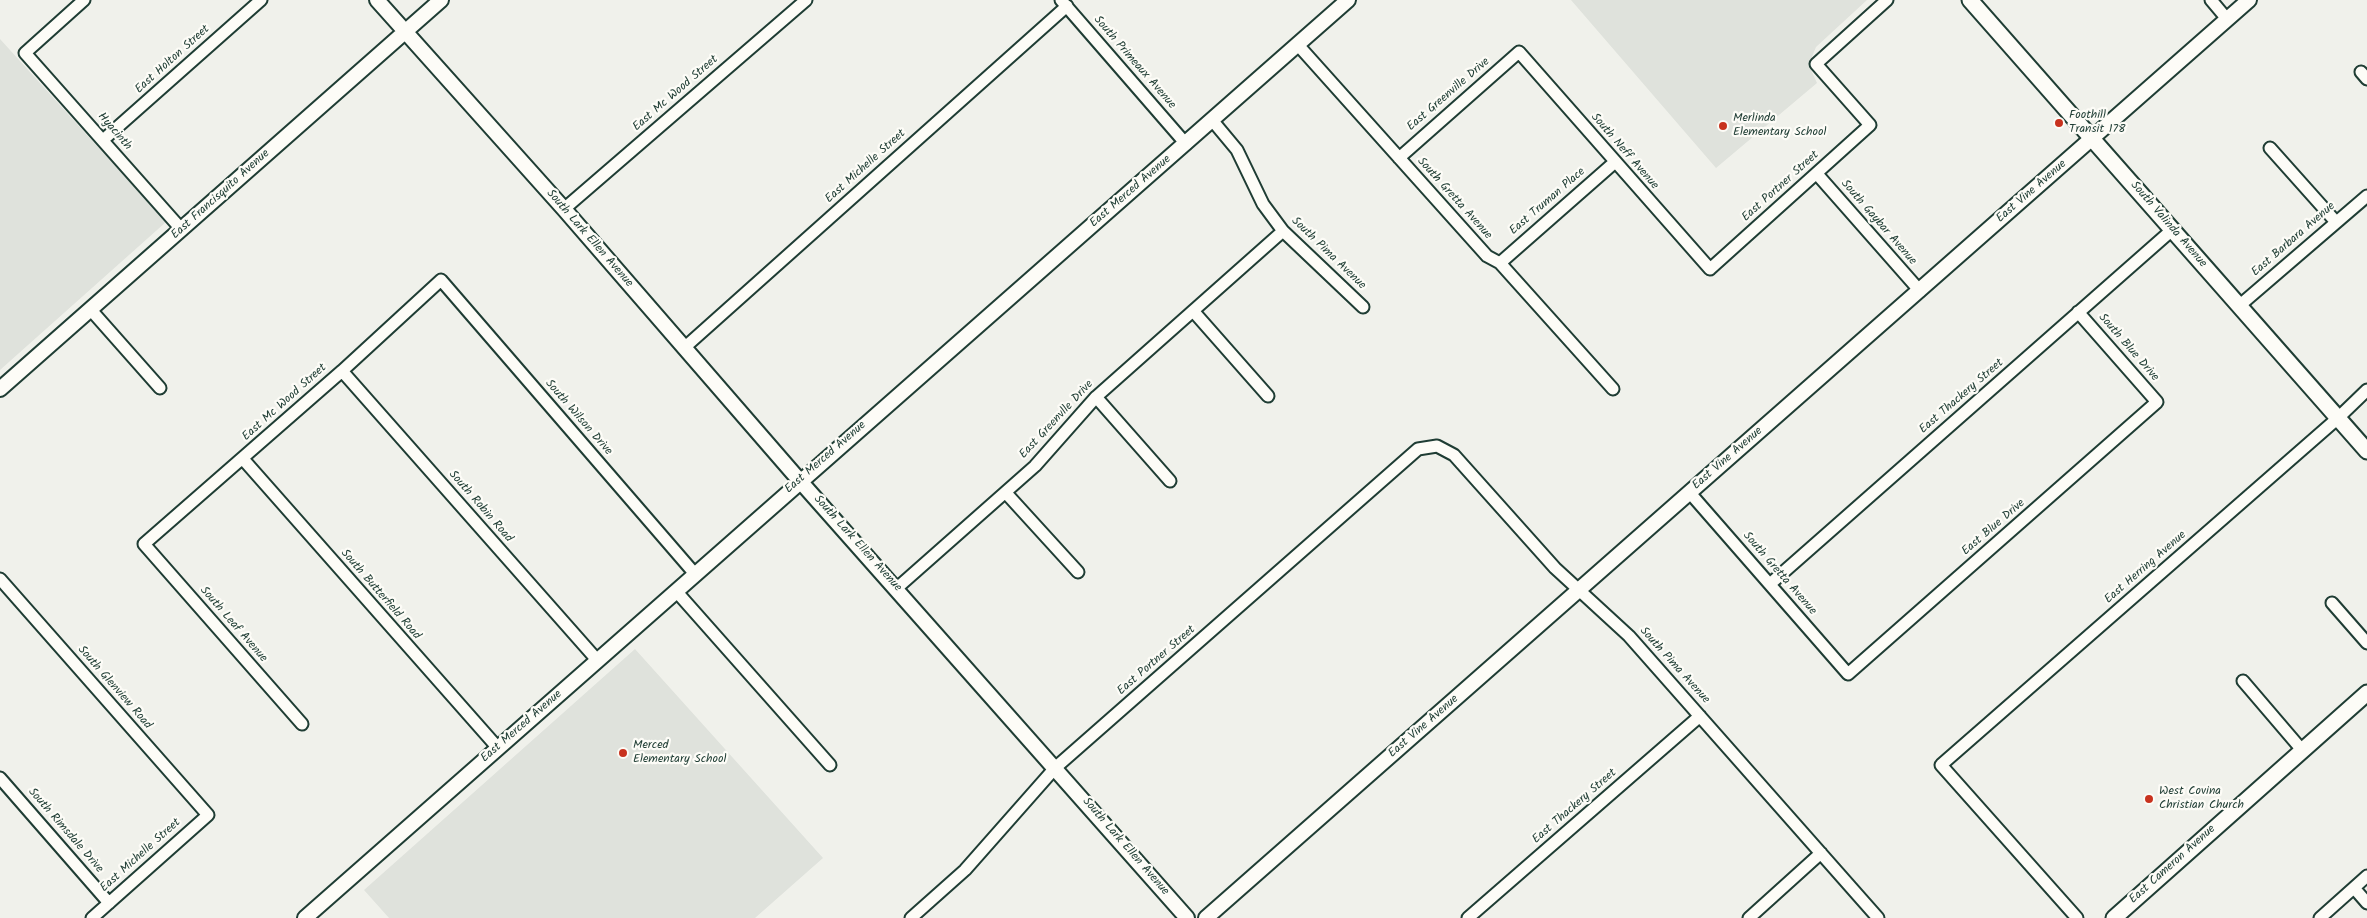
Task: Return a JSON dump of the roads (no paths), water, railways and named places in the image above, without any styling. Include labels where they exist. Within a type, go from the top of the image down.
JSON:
[{"type":"main road","name":"South Valinda Avenue","points":[[1970,0],[2367,450]]},
{"type":"main road","name":"East Cameron Avenue","points":[[2114,918],[2367,693]]},
{"type":"street","name":"Hyacinth","points":[[84,0],[25,53],[182,230]]},
{"type":"street","name":"East Holton Street","points":[[103,140],[261,0]]},
{"type":"street","name":"South Lark Ellen Avenue","points":[[377,0],[564,209],[800,481],[897,588],[1187,918]]},
{"type":"street","name":"East Francisquito Avenue","points":[[0,389],[441,0]]},
{"type":"street","name":"East Mc Wood Street","points":[[564,209],[806,0]]},
{"type":"street","name":"East Merced Avenue","points":[[305,918],[1348,0]]},
{"type":"street","name":"East Portner Street","points":[[1710,269],[1870,125],[1816,64],[1887,0]]},
{"type":"street","points":[[2211,0],[2227,19]]},
{"type":"street","name":"East Vine Avenue","points":[[1206,918],[2249,0]]},
{"type":"street","name":"South Primeaux Avenue","points":[[1064,3],[1186,144]]},
{"type":"street","name":"East Michelle Street","points":[[684,348],[1064,3]]},
{"type":"street","name":"South Gretta Avenue","points":[[1298,45],[1486,256],[1500,263],[1613,389]]},
{"type":"street","name":"East Greenville Drive","points":[[1398,158],[1519,52]]},
{"type":"street","name":"South Neff Avenue","points":[[1519,52],[1710,269]]},
{"type":"street","name":"South Pima Avenue","points":[[1212,120],[1237,150],[1263,204],[1283,231],[1363,307]]},
{"type":"street","points":[[2270,148],[2336,222]]},
{"type":"street","name":"East Truman Place","points":[[1500,263],[1615,162]]},
{"type":"street","name":"South Gaybar Avenue","points":[[1817,174],[1920,291]]},
{"type":"street","name":"East Barbara Avenue","points":[[2239,306],[2367,196]]},
{"type":"street","name":"East Thackery Street","points":[[1770,584],[2172,230]]},
{"type":"street","name":"East Greenvlle Drive","points":[[897,588],[1035,466],[1096,397],[1283,231]]},
{"type":"street","name":"East Mc Wood Street","points":[[144,544],[342,371],[441,280]]},
{"type":"street","name":"South Wilson Drive","points":[[441,280],[695,574]]},
{"type":"street","points":[[91,310],[160,388]]},
{"type":"street","points":[[1194,312],[1268,396]]},
{"type":"street","name":"South Blue Drive","points":[[2078,312],[2157,402]]},
{"type":"street","name":"South Robin Road","points":[[342,371],[598,661]]},
{"type":"street","name":"East Herring Avenue","points":[[2077,918],[1941,764],[2338,418],[2367,390]]},
{"type":"street","points":[[1096,397],[1170,481]]},
{"type":"street","name":"East Blue Drive","points":[[1848,674],[2157,402]]},
{"type":"street","name":"East Portner Street","points":[[911,918],[964,870],[1055,768],[1418,449],[1437,446]]},
{"type":"street","name":"South Pima Avenue","points":[[1437,446],[1454,455],[1555,568],[1629,636],[1878,918]]},
{"type":"street","name":"South Butterfield Road","points":[[242,459],[498,748]]},
{"type":"street","points":[[1006,493],[1078,572]]},
{"type":"street","name":"South Gretta Avenue","points":[[1690,493],[1848,674]]},
{"type":"street","name":"South Leaf Avenue","points":[[144,544],[302,724]]},
{"type":"street","name":"South Glenview Road","points":[[0,579],[208,815]]},
{"type":"street","points":[[676,591],[830,765]]},
{"type":"street","points":[[2332,603],[2367,643]]},
{"type":"street","points":[[2243,681],[2302,750]]},
{"type":"street","name":"East Thackery Street","points":[[1468,918],[1700,716]]},
{"type":"street","name":"South Rimsdale Drive","points":[[0,778],[109,903]]},
{"type":"street","name":"East Michelle Street","points":[[92,918],[208,815]]},
{"type":"street","points":[[1749,918],[1821,854]]},
{"type":"street","points":[[2320,918],[2367,876]]},
{"type":"street","points":[[2354,888],[2367,903]]},
{"type":"place","name":"Foothill Transit 178","points":[[2059,123]]},
{"type":"place","name":"Merlinda Elementary School","points":[[1723,126]]},
{"type":"place","name":"Merced Elementary School","points":[[623,753]]},
{"type":"place","name":"West Covina Christian Church","points":[[2149,799]]}]
